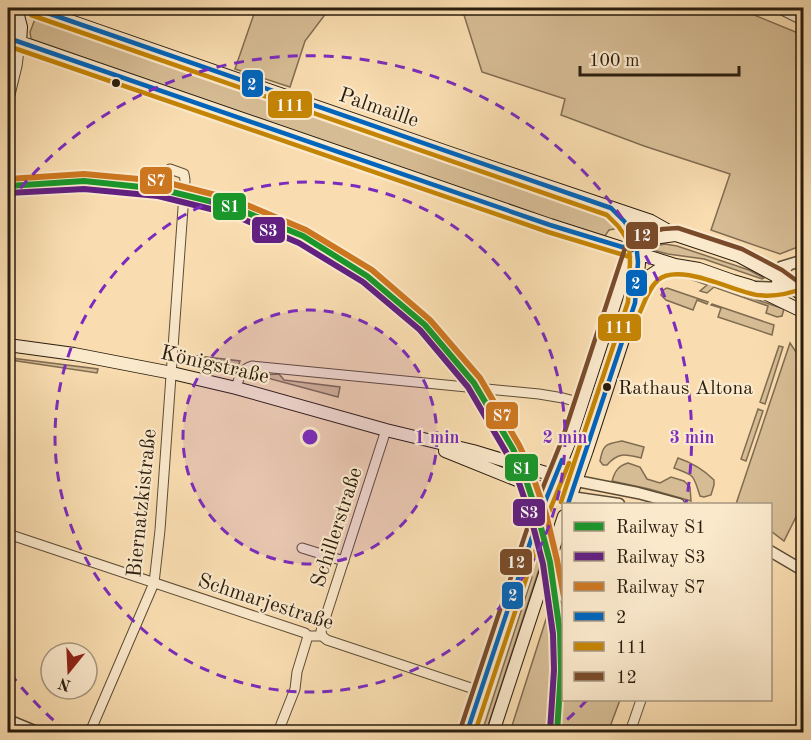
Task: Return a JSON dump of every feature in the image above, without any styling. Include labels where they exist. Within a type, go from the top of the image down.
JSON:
[{"type":"main road","points":[[14,40],[21,27],[16,8]]},
{"type":"main road","name":"Palmaille","points":[[33,8],[651,221],[676,235],[739,256],[759,267],[777,283],[790,286],[804,296]]},
{"type":"main road","name":"Palmaille","points":[[14,40],[541,222],[636,249],[675,265],[699,269],[750,286],[804,312]]},
{"type":"main road","points":[[611,208],[625,221],[635,238],[635,303]]},
{"type":"main road","points":[[467,732],[538,519],[569,443],[636,249],[660,236],[676,235]]},
{"type":"main road","points":[[569,501],[635,303],[648,277],[660,269],[675,265]]},
{"type":"main road","name":"Königstraße","points":[[8,345],[74,354],[236,388],[577,480]]},
{"type":"main road","name":"Königstraße","points":[[411,436],[569,501]]},
{"type":"main road","points":[[493,732],[562,522]]},
{"type":"street","points":[[778,8],[804,21]]},
{"type":"street","points":[[8,103],[17,66],[14,40]]},
{"type":"street","name":"Biernatzkistraße","points":[[90,732],[153,583],[160,530],[184,188]]},
{"type":"street","points":[[759,267],[774,269],[804,260]]},
{"type":"street","points":[[777,283],[788,266]]},
{"type":"street","points":[[790,286],[804,280]]},
{"type":"street","name":"Palmaille","points":[[750,286],[777,283],[779,297],[789,305]]},
{"type":"street","points":[[236,388],[240,375],[246,368],[252,366],[539,394],[582,403]]},
{"type":"street","name":"Schillerstraße","points":[[321,636],[386,430]]},
{"type":"street","points":[[577,480],[675,503]]},
{"type":"street","points":[[569,501],[603,503]]},
{"type":"street","name":"Schmarjestraße","points":[[8,534],[305,633],[308,636],[321,636],[327,640],[480,691]]},
{"type":"street","points":[[302,548],[344,561]]},
{"type":"street","points":[[772,553],[804,571]]},
{"type":"street","points":[[278,732],[295,689],[297,672],[308,636]]},
{"type":"street","points":[[630,732],[640,701]]},
{"type":"street","points":[[8,720],[37,732]]},
{"type":"shaded area","points":[[256,8],[330,8],[305,41],[290,87],[235,69]]},
{"type":"shaded area","points":[[439,8],[737,8],[803,35],[803,245],[780,254],[711,230],[730,174],[644,146],[561,115],[565,99],[482,72],[464,15]]},
{"type":"shaded area","points":[[40,17],[603,210],[625,227],[609,230],[605,236],[557,222],[31,39],[30,32],[35,19]]},
{"type":"shaded area","points":[[665,244],[749,270],[764,278],[704,259],[649,249]]},
{"type":"shaded area","points":[[679,273],[784,309],[782,316],[777,317],[766,313],[768,306],[714,287],[707,293],[700,291],[707,285],[679,275],[650,287],[663,276]]},
{"type":"shaded area","points":[[667,288],[708,302],[707,304],[697,300],[693,310],[666,300],[661,295]]},
{"type":"shaded area","points":[[712,304],[774,325],[772,335],[718,317],[721,308]]},
{"type":"shaded area","points":[[790,343],[803,360],[804,508],[797,515],[784,541],[772,532],[772,503],[736,503]]},
{"type":"shaded area","points":[[779,346],[783,347],[765,404],[760,402]]},
{"type":"shaded area","points":[[190,355],[240,361],[237,369],[191,360]]},
{"type":"shaded area","points":[[11,358],[98,369],[97,373],[11,360]]},
{"type":"shaded area","points":[[279,374],[284,380],[340,387],[338,397],[260,376]]},
{"type":"shaded area","points":[[758,409],[763,411],[746,461],[741,459]]},
{"type":"shaded area","points":[[622,441],[644,447],[641,458],[622,455],[607,465],[603,465],[600,461],[604,448],[609,444]]},
{"type":"shaded area","points":[[678,458],[698,467],[714,480],[711,495],[700,496],[693,477],[674,468]]},
{"type":"shaded area","points":[[628,463],[640,467],[647,479],[660,483],[671,477],[684,481],[690,487],[691,501],[612,481],[617,469]]},
{"type":"shaded area","points":[[543,523],[553,526],[486,732],[482,732],[532,577],[527,567]]},
{"type":"shaded area","points":[[556,588],[560,589],[562,701],[620,701],[608,732],[510,732]]},
{"type":"rail line","name":"S7","points":[[8,179],[84,174],[161,181],[235,200],[306,230],[372,270],[430,320],[480,378],[530,468],[546,514],[562,586]]},
{"type":"rail line","name":"S1","points":[[8,186],[84,181],[160,189],[233,207],[303,236],[367,276],[425,325],[474,383],[513,449],[538,516],[550,562],[560,633],[561,670],[557,732]]},
{"type":"rail line","name":"S3","points":[[8,193],[84,189],[158,196],[231,214],[299,243],[363,282],[420,330],[468,387],[506,452],[531,518],[543,564],[553,634],[554,670],[550,731]]},
{"type":"transit line","name":"2","points":[[33,8],[611,208],[624,221],[636,242],[638,262],[635,303],[568,503]]},
{"type":"transit line","name":"111","points":[[31,15],[607,215],[618,226],[629,244],[628,302],[561,502]]},
{"type":"transit line","name":"2","points":[[8,38],[550,225],[632,250]]},
{"type":"transit line","name":"111","points":[[8,46],[548,232],[630,257]]},
{"type":"transit line","name":"12","points":[[460,730],[531,517],[562,440],[626,245],[650,232],[678,228],[742,249],[782,270],[804,286]]},
{"type":"transit line","name":"111","points":[[640,312],[652,287],[667,275],[679,274],[706,279],[757,295],[769,296],[804,288]]},
{"type":"transit line","name":"2","points":[[467,732],[538,519],[562,460]]},
{"type":"transit line","name":"111","points":[[475,732],[545,522],[569,463]]},
{"type":"place","name":"Rathaus Altona","points":[[607,387]]}]
